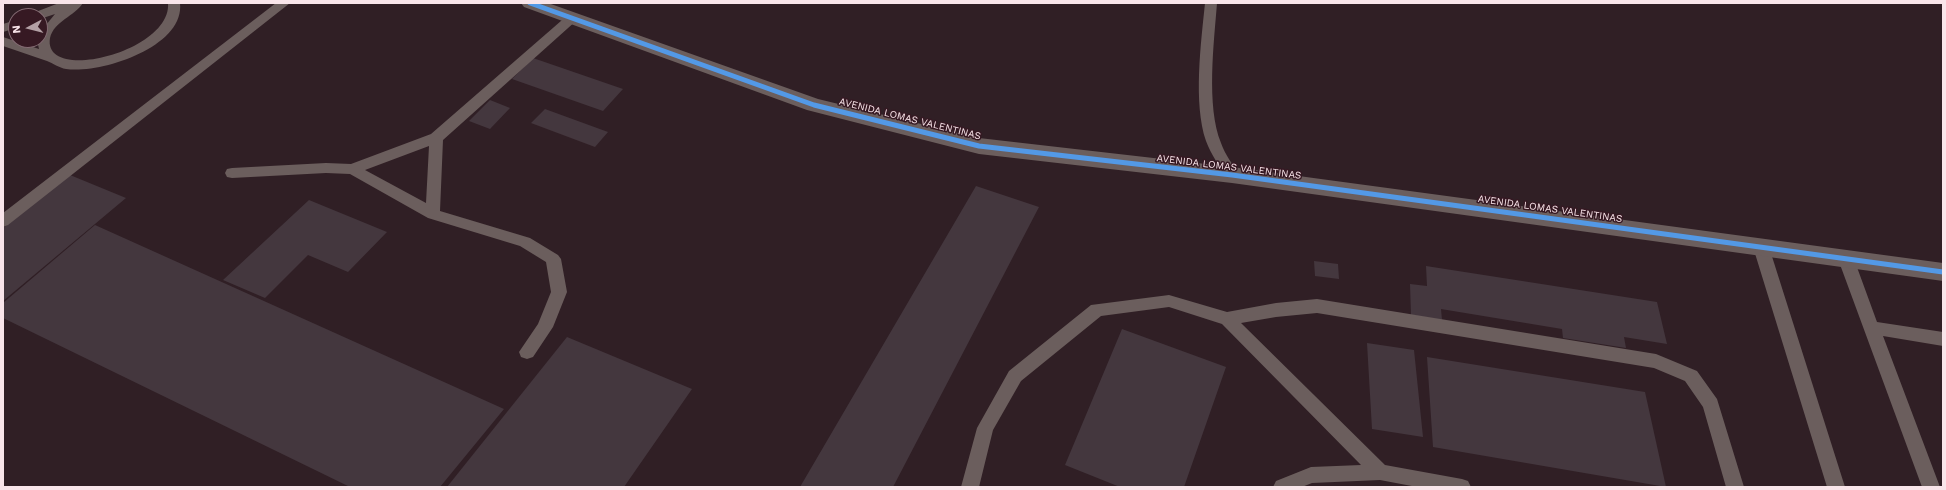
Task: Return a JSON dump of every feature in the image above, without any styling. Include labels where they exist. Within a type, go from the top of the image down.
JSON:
[{"type":"street","name":"AVENIDA LOMAS VALENTINAS","points":[[530,3],[573,17],[814,105],[979,146],[1232,175],[1943,272]]},
{"type":"lane","points":[[48,12],[73,3]]},
{"type":"lane","points":[[52,58],[44,48],[44,39],[50,25],[62,13],[77,3]]},
{"type":"lane","points":[[3,41],[65,64],[97,64],[142,48],[160,35],[170,22],[175,8],[174,3]]},
{"type":"lane","points":[[3,221],[284,3]]},
{"type":"lane","points":[[1211,3],[1208,42],[1208,101],[1211,131],[1212,139],[1232,175]]},
{"type":"lane","points":[[232,173],[326,168],[352,169],[436,138],[573,17]]},
{"type":"lane","points":[[433,214],[436,138]]},
{"type":"lane","points":[[352,169],[433,214],[525,242],[553,258],[559,292],[545,327],[527,352]]},
{"type":"lane","points":[[1761,247],[1836,487]]},
{"type":"lane","points":[[1846,259],[1931,487]]},
{"type":"lane","points":[[970,487],[985,428],[1015,376],[1097,310],[1169,301],[1227,319],[1276,310],[1317,306],[1656,360],[1690,376],[1711,404],[1736,487]]},
{"type":"lane","points":[[1227,319],[1380,472]]},
{"type":"lane","points":[[1872,328],[1943,339]]},
{"type":"lane","points":[[1282,487],[1311,475],[1380,472],[1462,487]]},
{"type":"building","points":[[533,58],[623,89],[603,111],[512,79]]},
{"type":"building","points":[[490,100],[510,108],[490,129],[469,121]]},
{"type":"building","points":[[545,109],[608,132],[595,147],[531,123]]},
{"type":"building","points":[[70,175],[126,198],[3,301],[3,228]]},
{"type":"building","points":[[976,186],[1039,207],[893,487],[800,487]]},
{"type":"building","points":[[309,200],[387,232],[348,272],[308,255],[265,298],[223,280]]},
{"type":"building","points":[[95,225],[504,409],[440,487],[350,487],[3,318],[3,303]]},
{"type":"building","points":[[1314,261],[1338,264],[1339,279],[1315,276]]},
{"type":"building","points":[[1426,266],[1657,302],[1667,344],[1624,337],[1626,348],[1563,338],[1562,329],[1441,309],[1442,320],[1411,315],[1410,284],[1427,286]]},
{"type":"building","points":[[1122,329],[1226,367],[1184,487],[1120,487],[1065,465]]},
{"type":"building","points":[[567,337],[692,389],[624,487],[447,487]]},
{"type":"building","points":[[1367,343],[1414,350],[1423,437],[1372,429]]},
{"type":"building","points":[[1427,357],[1645,392],[1666,487],[1433,447]]},
{"type":"cycle path","points":[[530,3],[814,105],[979,146],[1232,175],[1943,272]]}]
